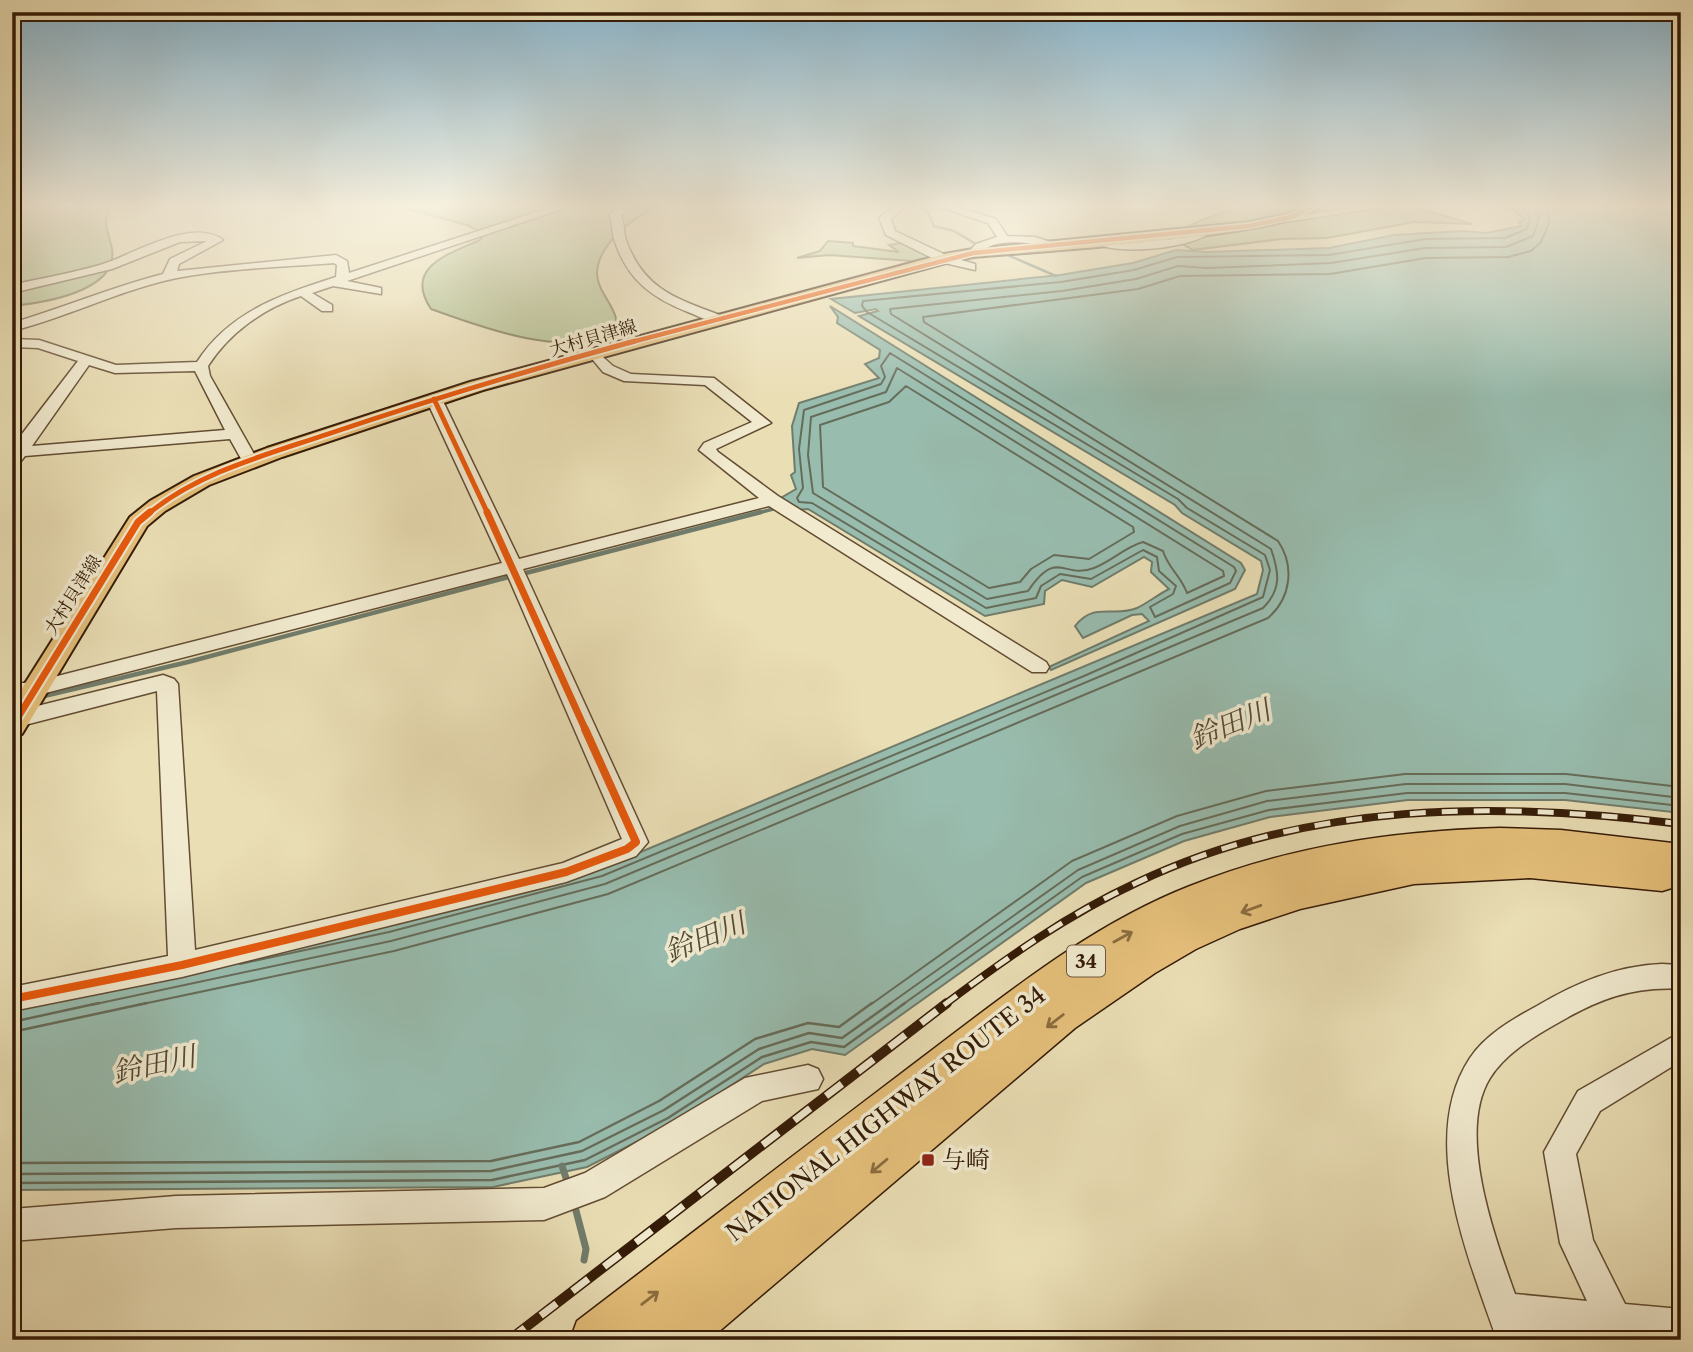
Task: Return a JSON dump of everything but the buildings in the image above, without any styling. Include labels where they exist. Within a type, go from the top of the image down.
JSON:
[{"type":"highway","name":"NATIONAL HIGHWAY ROUTE 34","points":[[596,1340],[894,1106],[1099,950],[1204,897],[1254,879],[1368,852],[1474,842],[1616,848],[1681,859]]},
{"type":"highway","name":"NATIONAL HIGHWAY ROUTE 34","points":[[667,1340],[1061,1016],[1136,962],[1223,919],[1274,901],[1363,877],[1448,866],[1530,863],[1681,878]]},
{"type":"main road","name":"大村貝津線","points":[[22,704],[138,522],[158,503],[199,482],[250,461],[434,399],[720,320],[921,270]]},
{"type":"street","points":[[12,289],[92,270]]},
{"type":"street","points":[[169,276],[171,270]]},
{"type":"street","points":[[12,327],[61,313],[123,288],[169,276],[227,270]]},
{"type":"street","points":[[337,280],[341,270]]},
{"type":"street","points":[[250,461],[203,376],[201,366],[209,352],[263,308],[368,270]]},
{"type":"street","points":[[634,270],[655,292],[720,320]]},
{"type":"street","points":[[337,280],[377,291]]},
{"type":"street","points":[[303,292],[327,308]]},
{"type":"street","points":[[12,343],[39,344],[115,369],[201,366]]},
{"type":"street","points":[[595,354],[608,369],[629,378],[709,381],[760,418],[763,423],[710,446],[707,450],[774,500],[1040,667]]},
{"type":"street","points":[[15,456],[86,360]]},
{"type":"street","points":[[12,999],[183,965],[566,872],[627,849],[636,842],[434,399]]},
{"type":"street","points":[[15,456],[234,434]]},
{"type":"street","points":[[22,704],[515,573],[774,500]]},
{"type":"street","points":[[22,704],[50,713],[163,682],[167,684],[183,965]]},
{"type":"street","points":[[1681,977],[1630,977],[1598,986],[1528,1025],[1479,1069],[1468,1100],[1464,1125],[1464,1173],[1478,1236],[1510,1325],[1615,1321],[1681,1327]]},
{"type":"street","points":[[1615,1321],[1577,1243],[1560,1152],[1589,1101],[1681,1045]]},
{"type":"street","points":[[12,1225],[176,1212],[544,1204],[594,1186],[756,1088],[808,1079]]},
{"type":"green space","points":[[12,270],[107,270],[91,285],[76,292],[41,302],[12,306]]},
{"type":"green space","points":[[598,270],[602,290],[614,312],[616,327],[613,335],[591,341],[568,342],[545,341],[497,331],[431,309],[424,295],[422,282],[426,272]]},
{"type":"water","name":"鈴田川","points":[[1090,270],[1681,270],[1681,813],[1565,800],[1408,800],[1270,817],[1184,841],[1086,883],[845,1055],[812,1049],[764,1064],[672,1124],[587,1167],[493,1187],[12,1190],[12,1007],[600,869],[1257,594],[1263,570],[1261,561],[1182,513],[1175,505],[859,316],[878,311],[876,309],[855,313],[831,299]]},
{"type":"water","points":[[830,306],[1241,563],[1245,570],[1235,589],[1051,670],[1049,667],[1149,621],[1142,614],[1132,615],[1083,638],[1075,626],[1090,614],[1137,608],[1169,589],[1151,572],[1152,562],[1144,557],[1092,587],[1062,580],[1045,591],[1044,604],[985,616],[808,509],[797,510],[779,499],[796,489],[791,475],[795,472],[792,426],[799,403],[879,378],[865,364],[879,358],[880,350],[837,323],[838,317]]},
{"type":"waterway","points":[[1042,270],[1056,276]]},
{"type":"waterway","points":[[754,514],[777,508]]},
{"type":"waterway","points":[[522,574],[761,512]]},
{"type":"waterway","points":[[40,697],[188,662],[513,576]]},
{"type":"waterway","points":[[562,1166],[568,1184]]},
{"type":"waterway","points":[[574,1203],[586,1249],[584,1260]]},
{"type":"railway","points":[[944,1005],[990,971],[1085,909],[1136,883],[1201,856],[1267,836],[1335,822],[1404,814],[1473,811],[1542,812],[1681,824]]},
{"type":"railway","points":[[509,1340],[947,1003]]},
{"type":"cycle path","points":[[12,727],[138,522],[157,506],[201,480],[274,452],[477,386],[902,270]]},
{"type":"cycle path","points":[[12,999],[182,965],[566,872],[627,849],[636,842],[513,567],[434,399]]},
{"type":"place","name":"与崎","points":[[928,1160]]}]
